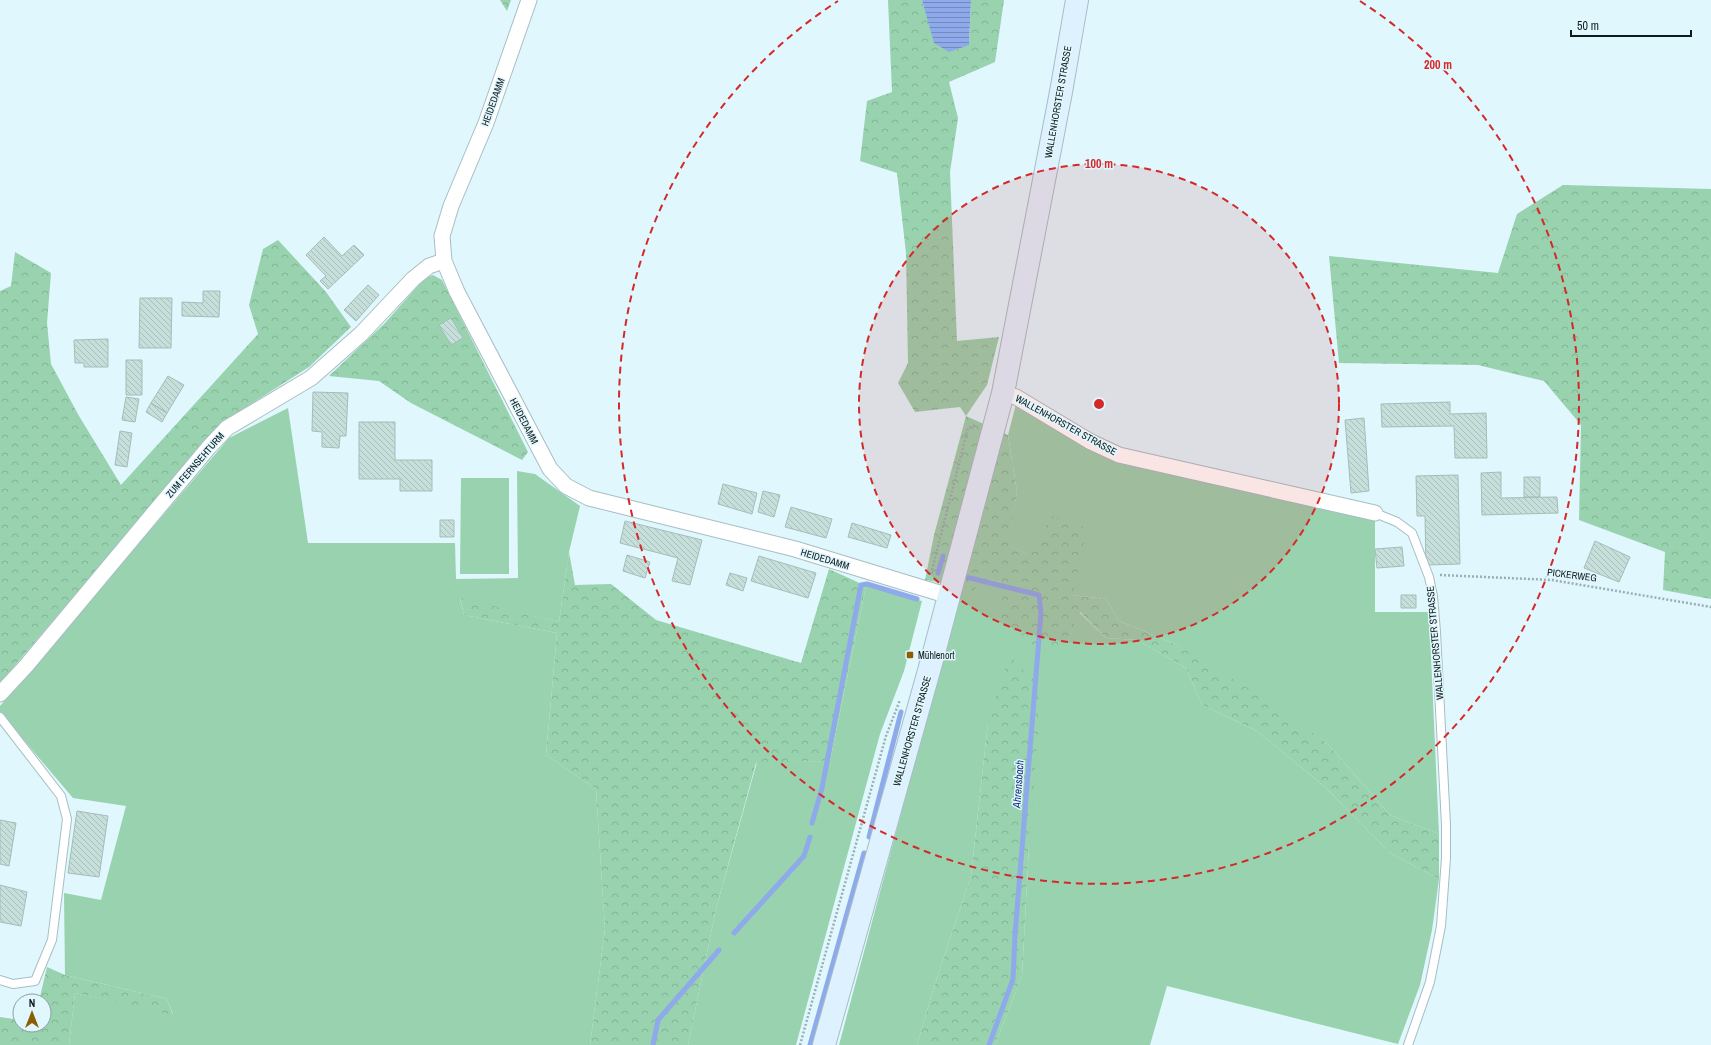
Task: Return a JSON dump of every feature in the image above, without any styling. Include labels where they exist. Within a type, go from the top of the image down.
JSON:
[{"type":"main road","name":"WALLENHORSTER STRASSE","points":[[824,1045],[939,593],[1003,393],[1061,92],[1077,0]]},
{"type":"street","name":"HEIDEDAMM","points":[[529,0],[486,123],[451,206],[442,236],[444,262],[457,292],[550,469],[566,486],[589,498],[795,549],[939,593]]},
{"type":"street","name":"ZUM FERNSEHTURM","points":[[0,694],[26,666],[209,447],[227,428],[311,378],[361,334],[413,279],[428,266],[444,262]]},
{"type":"street","name":"WALLENHORSTER STRASSE","points":[[1003,393],[1016,397],[1091,442],[1119,455],[1375,513]]},
{"type":"lane","name":"WALLENHORSTER STRASSE","points":[[1375,513],[1397,522],[1412,532],[1429,577],[1433,596],[1436,632],[1446,825],[1446,858],[1441,926],[1430,982],[1408,1045]]},
{"type":"lane","points":[[0,717],[61,796],[67,819],[52,940],[35,981],[12,984],[0,980]]},
{"type":"path","name":"PICKERWEG","points":[[1429,577],[1441,575],[1552,580],[1711,607]]},
{"type":"path","points":[[800,1045],[886,736],[901,696]]},
{"type":"green space","points":[[500,0],[511,0],[507,11]]},
{"type":"green space","points":[[888,0],[922,0],[927,15],[969,45],[971,0],[1004,0],[995,62],[949,82],[958,118],[950,172],[957,341],[999,337],[987,385],[966,416],[960,407],[915,412],[898,383],[908,363],[906,253],[897,173],[860,161],[867,101],[892,92]]},
{"type":"green space","points":[[1563,185],[1711,189],[1711,599],[1663,590],[1665,552],[1579,520],[1581,425],[1544,381],[1478,365],[1339,363],[1329,256],[1498,273],[1517,214]]},
{"type":"green space","points":[[278,240],[326,292],[351,327],[309,367],[221,423],[0,683],[0,291],[11,286],[15,252],[51,273],[47,323],[51,364],[79,416],[121,485],[258,334],[249,305],[263,249]]},
{"type":"green space","points":[[433,275],[442,280],[528,452],[522,460],[411,403],[379,381],[329,376],[385,323],[424,279]]},
{"type":"green space","points":[[1016,404],[1108,455],[1207,483],[1375,520],[1375,612],[1429,612],[1439,834],[1390,815],[1327,743],[1175,644],[1119,621],[1106,599],[1072,595],[1027,554],[1007,545],[1017,492],[1008,435]]},
{"type":"green space","points":[[288,408],[308,543],[455,543],[456,579],[518,578],[517,471],[535,474],[580,506],[569,552],[559,622],[460,599],[464,615],[557,633],[546,755],[596,789],[605,929],[590,1045],[69,1045],[75,993],[173,1014],[167,999],[65,975],[64,893],[101,900],[126,806],[73,798],[0,712],[0,706],[229,438]]},
{"type":"green space","points":[[966,416],[1008,435],[1017,492],[1008,545],[1027,554],[1052,516],[1087,528],[1073,595],[1106,599],[1119,621],[1175,644],[1243,685],[1327,743],[1390,815],[1439,834],[1439,879],[1390,853],[1325,787],[1257,731],[1202,705],[1186,668],[1137,640],[1106,638],[1080,612],[1067,642],[1046,651],[999,628],[1003,582],[981,579],[971,596],[962,586],[925,580],[934,535]]},
{"type":"green space","points":[[461,478],[509,478],[509,574],[460,574]]},
{"type":"green space","points":[[569,552],[575,585],[611,584],[656,620],[801,663],[829,569],[866,586],[830,761],[756,763],[716,909],[688,1045],[590,1045],[605,929],[596,789],[546,755],[557,633],[464,615],[460,598],[559,622]]},
{"type":"green space","points":[[981,579],[1004,582],[1067,642],[1079,612],[1106,638],[1137,640],[1186,668],[1202,705],[1257,731],[1325,787],[1390,853],[1439,879],[1432,930],[1420,985],[1398,1044],[1167,986],[1150,1045],[995,1045],[1022,976],[1029,845],[988,722],[971,876],[934,987],[917,1045],[839,1045],[962,586]]},
{"type":"green space","points":[[866,586],[922,601],[904,671],[880,734],[796,1045],[688,1045],[716,909],[757,762],[830,761]]},
{"type":"green space","points":[[1009,656],[1042,687],[1029,845],[1022,976],[995,1045],[917,1045],[934,987],[971,876],[988,722]]},
{"type":"green space","points":[[47,967],[65,975],[167,999],[173,1015],[75,993],[69,1045],[0,1045],[0,1017],[12,1019],[12,1033],[52,1033],[52,993],[41,993]]},
{"type":"water","points":[[922,0],[971,0],[969,45],[949,52],[934,43]]},
{"type":"building","points":[[324,237],[342,256],[354,245],[364,255],[328,289],[320,281],[326,276],[306,255]]},
{"type":"building","points":[[368,285],[379,295],[356,321],[344,310]]},
{"type":"building","points":[[203,291],[220,291],[219,317],[182,316],[182,302],[203,303]]},
{"type":"building","points":[[140,298],[172,298],[171,348],[139,348]]},
{"type":"building","points":[[451,318],[463,338],[451,345],[439,325]]},
{"type":"building","points":[[108,339],[108,367],[84,367],[84,363],[75,363],[74,340]]},
{"type":"building","points":[[126,360],[142,360],[142,395],[126,395]]},
{"type":"building","points":[[168,376],[184,385],[167,413],[151,403]]},
{"type":"building","points":[[313,392],[348,393],[346,436],[340,436],[339,448],[322,447],[322,432],[312,431]]},
{"type":"building","points":[[126,397],[139,399],[135,422],[122,420]]},
{"type":"building","points":[[1450,402],[1450,414],[1486,413],[1487,458],[1455,458],[1454,426],[1382,427],[1381,404]]},
{"type":"building","points":[[151,403],[167,413],[162,422],[146,412]]},
{"type":"building","points":[[1364,418],[1369,491],[1351,493],[1345,420]]},
{"type":"building","points":[[359,422],[395,422],[395,460],[432,460],[432,491],[400,491],[400,479],[359,479]]},
{"type":"building","points":[[120,431],[132,433],[127,467],[115,465]]},
{"type":"building","points":[[1501,472],[1501,498],[1557,497],[1558,513],[1482,515],[1481,473]]},
{"type":"building","points":[[1458,475],[1460,564],[1426,565],[1425,516],[1417,516],[1416,476]]},
{"type":"building","points":[[1524,477],[1540,477],[1540,497],[1524,497]]},
{"type":"building","points":[[723,484],[757,493],[752,514],[718,504]]},
{"type":"building","points":[[763,491],[780,495],[774,517],[758,512]]},
{"type":"building","points":[[791,507],[832,519],[826,538],[785,527]]},
{"type":"building","points":[[440,520],[454,520],[454,537],[440,537]]},
{"type":"building","points":[[625,521],[702,540],[690,585],[672,581],[678,558],[620,543]]},
{"type":"building","points":[[852,523],[891,535],[887,548],[848,537]]},
{"type":"building","points":[[1595,541],[1630,557],[1619,582],[1584,568]]},
{"type":"building","points":[[1402,547],[1404,566],[1377,568],[1375,549]]},
{"type":"building","points":[[627,555],[650,562],[645,578],[623,571]]},
{"type":"building","points":[[759,556],[816,573],[808,598],[751,581]]},
{"type":"building","points":[[730,573],[747,578],[743,591],[726,585]]},
{"type":"building","points":[[1401,595],[1416,595],[1416,608],[1401,608]]},
{"type":"building","points":[[77,811],[108,816],[99,877],[68,873]]},
{"type":"building","points":[[0,820],[16,823],[9,866],[0,864]]},
{"type":"building","points":[[0,885],[27,892],[21,926],[0,922]]},
{"type":"waterway","name":"Ahrensbach","points":[[938,573],[943,556]]},
{"type":"waterway","name":"Ahrensbach","points":[[966,577],[1039,595],[1041,613],[1015,935],[1013,979],[989,1045]]},
{"type":"waterway","points":[[812,823],[822,788],[861,585],[867,584],[917,599]]},
{"type":"waterway","points":[[869,837],[901,712]]},
{"type":"waterway","points":[[734,933],[804,856],[810,837]]},
{"type":"waterway","points":[[810,1045],[864,853]]},
{"type":"waterway","points":[[653,1045],[658,1020],[719,950]]},
{"type":"place","name":"Mühlenort","points":[[910,655]]}]
